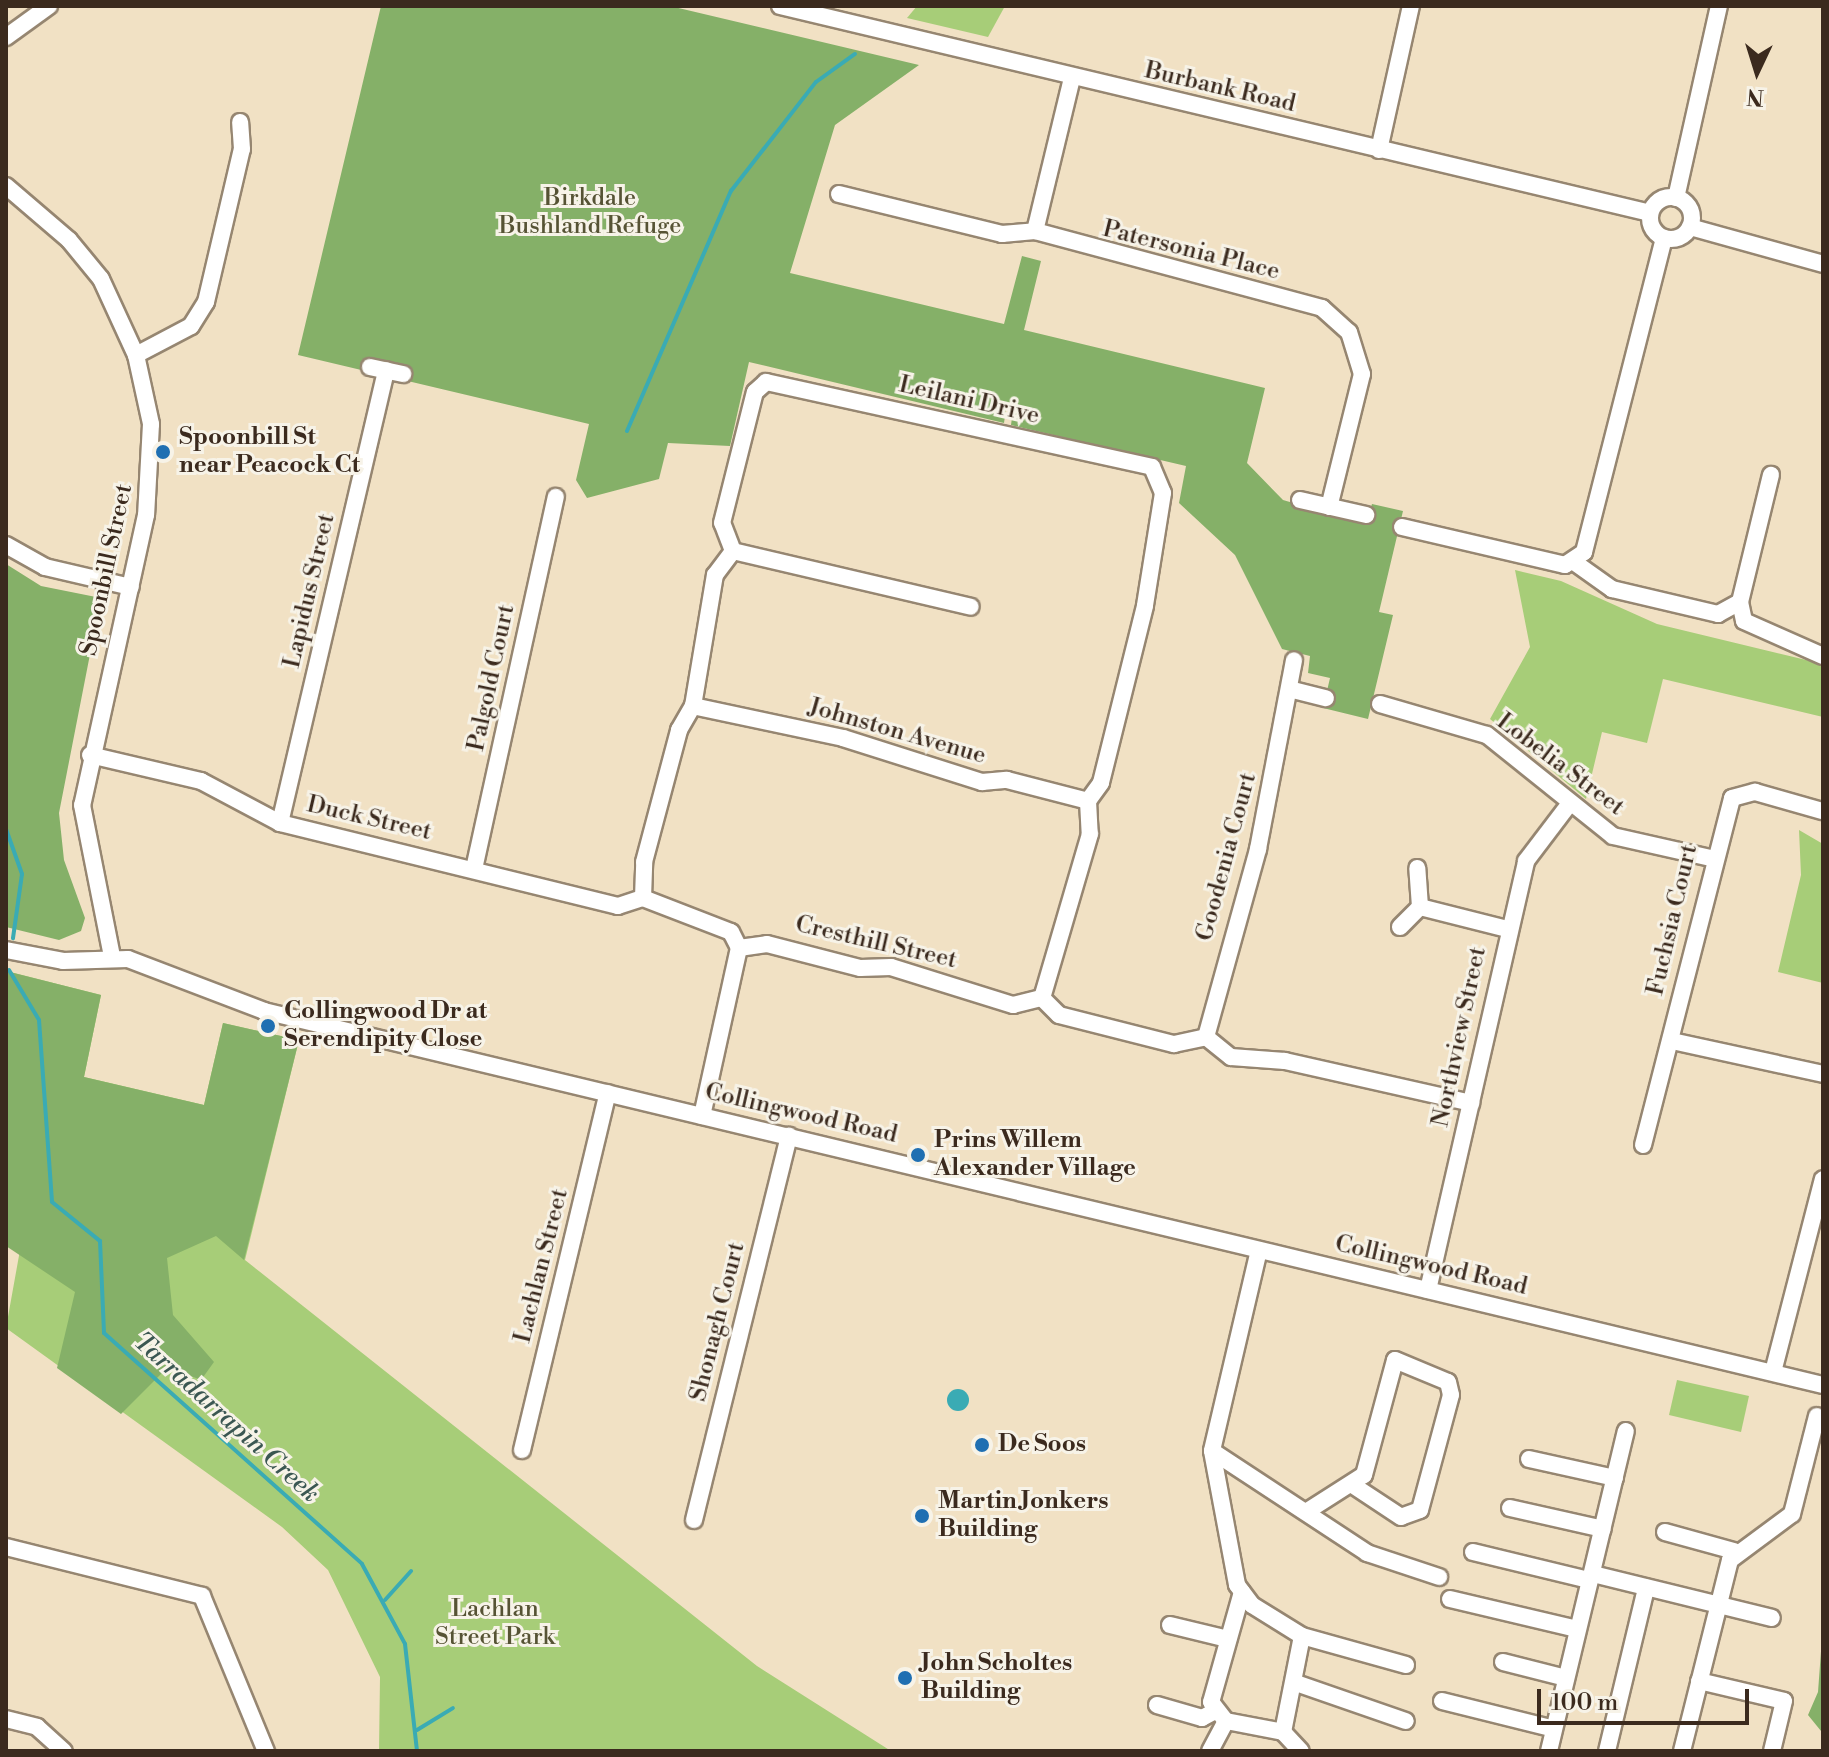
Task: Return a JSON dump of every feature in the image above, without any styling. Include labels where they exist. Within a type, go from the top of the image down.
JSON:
[{"type":"street","points":[[6,37],[49,6]]},
{"type":"street","name":"Burbank Road","points":[[780,6],[1072,78],[1650,213]]},
{"type":"street","points":[[1379,150],[1411,6]]},
{"type":"street","points":[[1676,198],[1719,6]]},
{"type":"street","points":[[1035,231],[1072,78]]},
{"type":"street","points":[[136,355],[191,326],[206,302],[242,149],[240,122]]},
{"type":"street","name":"Spoonbill Street","points":[[6,186],[86,259],[136,355],[152,461],[131,587],[90,755],[84,846],[110,920],[112,957]]},
{"type":"street","name":"Patersonia Place","points":[[839,194],[1002,234],[1035,231],[1322,308],[1349,332],[1362,374],[1329,507]]},
{"type":"street","points":[[1574,562],[1584,552],[1664,238],[1650,213],[1663,199],[1676,198],[1690,209],[1690,227]]},
{"type":"street","points":[[1664,238],[1690,227],[1823,264]]},
{"type":"street","name":"Lapidus Street","points":[[280,823],[378,368],[403,374]]},
{"type":"street","name":"Leilani Drive","points":[[733,551],[722,523],[755,392],[766,382],[1152,467],[1163,493],[1145,606],[1101,783],[1088,801],[1090,834],[1042,998]]},
{"type":"street","points":[[1771,475],[1740,602],[1744,621],[1823,656]]},
{"type":"street","name":"Palgold Court","points":[[474,869],[556,497]]},
{"type":"street","points":[[1300,500],[1366,515]]},
{"type":"street","points":[[1402,527],[1574,562],[1612,589],[1718,614],[1740,602]]},
{"type":"street","points":[[6,545],[45,567],[131,587]]},
{"type":"street","points":[[702,1116],[739,948],[731,932],[643,898],[644,862],[679,730],[693,706],[715,575],[733,551],[971,607]]},
{"type":"street","name":"Goodenia Court","points":[[1206,1037],[1258,849],[1294,660]]},
{"type":"street","points":[[1289,689],[1326,698]]},
{"type":"street","name":"Lobelia Street","points":[[1380,704],[1487,735],[1567,807],[1613,836],[1711,858]]},
{"type":"street","name":"Johnston Avenue","points":[[693,706],[843,738],[982,782],[1007,780],[1088,801]]},
{"type":"street","name":"Duck Street","points":[[90,755],[201,781],[280,823],[618,906],[643,898]]},
{"type":"street","name":"Fuchsia Court","points":[[1643,1145],[1672,1041],[1711,858],[1737,793],[1822,811]]},
{"type":"street","name":"Northview Street","points":[[1428,1290],[1507,929],[1526,861],[1567,807]]},
{"type":"street","points":[[1400,927],[1420,907],[1417,868]]},
{"type":"street","points":[[1420,907],[1507,929]]},
{"type":"street","name":"Cresthill Street","points":[[739,948],[767,944],[860,968],[891,967],[1013,1005],[1042,998]]},
{"type":"street","name":"Collingwood Road","points":[[6,950],[63,961],[112,957],[145,963],[251,1008],[1823,1385]]},
{"type":"street","points":[[1042,998],[1059,1015],[1174,1044],[1206,1037],[1231,1057],[1285,1061],[1471,1103]]},
{"type":"street","points":[[1672,1041],[1823,1074]]},
{"type":"street","name":"Lachlan Street","points":[[522,1450],[608,1093]]},
{"type":"street","name":"Shonagh Court","points":[[694,1520],[789,1136]]},
{"type":"street","points":[[1773,1372],[1823,1179]]},
{"type":"street","points":[[1210,1751],[1220,1716],[1228,1639],[1242,1592],[1212,1451],[1259,1250]]},
{"type":"street","points":[[1309,1510],[1354,1486],[1364,1475],[1395,1360],[1448,1382],[1451,1395],[1420,1510],[1401,1517],[1354,1486]]},
{"type":"street","points":[[1682,1751],[1716,1605],[1734,1551],[1792,1514],[1817,1416]]},
{"type":"street","points":[[1549,1751],[1626,1431]]},
{"type":"street","points":[[1212,1451],[1309,1510],[1367,1553],[1439,1577]]},
{"type":"street","points":[[1529,1459],[1615,1478]]},
{"type":"street","points":[[1510,1508],[1603,1529]]},
{"type":"street","points":[[1665,1532],[1734,1551]]},
{"type":"street","points":[[6,1547],[202,1596],[266,1751]]},
{"type":"street","points":[[1473,1552],[1772,1618]]},
{"type":"street","points":[[1607,1751],[1646,1588]]},
{"type":"street","points":[[1242,1592],[1302,1636],[1406,1665]]},
{"type":"street","points":[[1450,1599],[1577,1629]]},
{"type":"street","points":[[1170,1625],[1228,1639]]},
{"type":"street","points":[[1283,1732],[1296,1683],[1302,1636]]},
{"type":"street","points":[[1503,1662],[1566,1678]]},
{"type":"street","points":[[1699,1681],[1784,1701],[1772,1751]]},
{"type":"street","points":[[1296,1683],[1406,1721]]},
{"type":"street","points":[[1442,1701],[1554,1729]]},
{"type":"street","points":[[1157,1705],[1202,1718],[1220,1716],[1283,1732],[1301,1751]]},
{"type":"street","points":[[6,1719],[37,1727],[64,1751]]},
{"type":"green space","name":"Birkdale Bushland Refuge","points":[[381,6],[670,6],[919,65],[835,125],[790,273],[1004,324],[1022,256],[1041,261],[1024,330],[1265,388],[1247,463],[1283,500],[1365,524],[1372,504],[1403,511],[1379,612],[1393,615],[1368,719],[1323,708],[1330,678],[1308,673],[1310,656],[1282,649],[1235,555],[1179,503],[1186,466],[1011,425],[1013,410],[1006,409],[1004,423],[749,362],[730,446],[668,443],[659,479],[587,498],[576,480],[589,424],[298,355]]},
{"type":"green space","points":[[917,6],[1005,6],[988,37],[907,18]]},
{"type":"green space","points":[[6,564],[41,586],[101,598],[59,813],[64,860],[85,918],[81,931],[59,940],[6,927]]},
{"type":"green space","points":[[1515,570],[1561,581],[1657,624],[1823,664],[1823,717],[1663,679],[1647,743],[1602,732],[1586,799],[1490,719],[1530,647]]},
{"type":"green space","points":[[1799,830],[1823,844],[1823,983],[1778,972],[1801,875]]},
{"type":"green space","name":"Lachlan Street Park","points":[[6,971],[101,995],[84,1077],[204,1105],[223,1023],[299,1040],[245,1260],[757,1666],[891,1751],[379,1751],[380,1677],[328,1570],[282,1527],[6,1328],[20,1250],[6,1246]]},
{"type":"green space","points":[[6,971],[101,995],[84,1077],[204,1105],[223,1023],[299,1040],[244,1260],[216,1236],[167,1258],[173,1315],[214,1362],[201,1380],[168,1367],[121,1414],[57,1368],[75,1292],[6,1246]]},
{"type":"green space","points":[[1677,1380],[1749,1396],[1741,1432],[1669,1415]]},
{"type":"green space","points":[[1823,1624],[1821,1731],[1808,1715],[1818,1692]]},
{"type":"water","points":[[954,1389],[962,1389],[969,1400],[962,1411],[954,1411],[947,1404],[947,1396]]},
{"type":"waterway","points":[[627,431],[731,191],[816,82],[855,54]]},
{"type":"waterway","name":"Tarradarrapin Creek","points":[[6,829],[22,874],[13,938]]},
{"type":"waterway","name":"Tarradarrapin Creek","points":[[9,970],[39,1020],[52,1202],[100,1241],[104,1333],[362,1564],[405,1644],[417,1751]]},
{"type":"waterway","points":[[385,1600],[411,1571]]},
{"type":"waterway","points":[[417,1730],[453,1708]]},
{"type":"place","name":"Spoonbill St near Peacock Ct","points":[[163,452]]},
{"type":"place","name":"Collingwood Dr at Serendipity Close","points":[[268,1026]]},
{"type":"place","name":"Prins Willem Alexander Village","points":[[918,1155]]},
{"type":"place","name":"De Soos","points":[[982,1445]]},
{"type":"place","name":"Martin Jonkers Building","points":[[922,1516]]},
{"type":"place","name":"John Scholtes Building","points":[[905,1678]]}]
